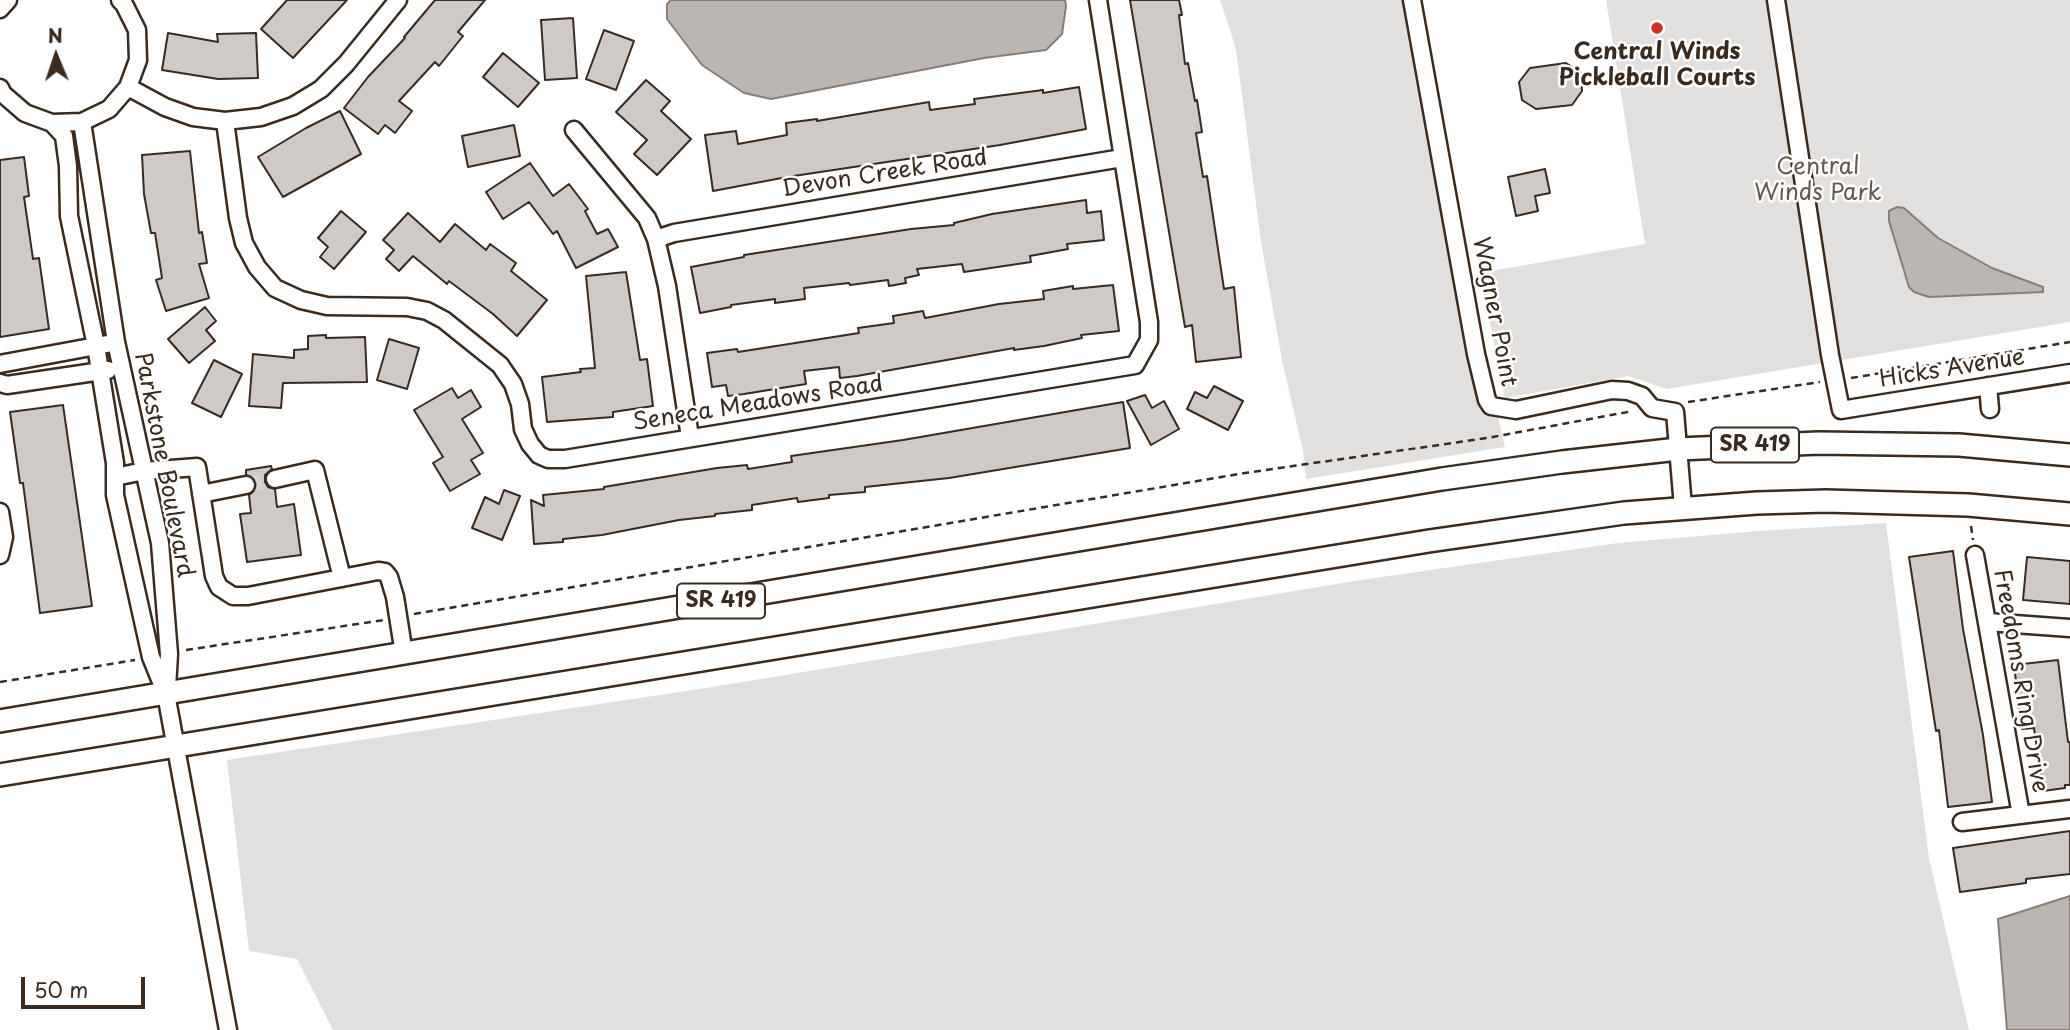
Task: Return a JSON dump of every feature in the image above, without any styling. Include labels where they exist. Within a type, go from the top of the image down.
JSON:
[{"type":"main road","name":"SR 419","points":[[0,721],[1442,479],[1678,449],[1819,443],[1959,445],[2070,455]]},
{"type":"main road","name":"SR 419","points":[[0,775],[1578,519],[1683,507],[1826,501],[1968,505],[2070,513]]},
{"type":"street","points":[[0,9],[8,0]]},
{"type":"street","points":[[0,88],[3,94],[25,113],[52,123],[82,122],[108,109],[128,88],[138,60],[137,30],[120,0]]},
{"type":"street","points":[[128,88],[165,107],[194,117],[225,121],[272,114],[293,106],[321,89],[346,64],[398,0]]},
{"type":"street","name":"Seneca Meadows Road","points":[[225,121],[244,243],[257,267],[275,288],[301,300],[327,306],[407,307],[428,311],[444,320],[500,365],[513,384],[520,404],[523,429],[539,455],[548,459],[565,459],[1135,365],[1149,340],[1149,322],[1098,0]]},
{"type":"street","name":"Wagner Point","points":[[1412,0],[1487,400],[1491,406],[1516,410],[1612,390],[1628,391],[1642,396],[1652,408],[1675,412],[1678,449]]},
{"type":"street","name":"Hicks Avenue","points":[[1776,0],[1830,355],[1841,411],[2070,373]]},
{"type":"street","name":"Parkstone Boulevard","points":[[82,122],[116,342],[160,543],[169,654],[166,694]]},
{"type":"street","name":"Parkstone Boulevard","points":[[52,123],[64,136],[68,166],[69,216],[96,346],[115,477],[115,495],[151,657],[166,694]]},
{"type":"street","points":[[574,130],[647,218],[656,239],[667,286],[690,437]]},
{"type":"street","name":"Devon Creek Road","points":[[656,239],[674,233],[1122,158]]},
{"type":"street","points":[[19,383],[7,363],[116,342]]},
{"type":"street","points":[[0,383],[19,383],[121,368]]},
{"type":"street","points":[[1989,386],[1990,409]]},
{"type":"street","points":[[1678,449],[1683,507]]},
{"type":"street","points":[[115,477],[144,471],[197,467],[214,576],[219,587],[233,596],[248,596],[385,572],[389,577],[404,654]]},
{"type":"street","points":[[275,479],[315,470],[342,578]]},
{"type":"street","points":[[201,494],[246,485]]},
{"type":"street","points":[[0,512],[4,537],[0,555]]},
{"type":"street","name":"Freedoms Ring Drive","points":[[1975,555],[2021,815]]},
{"type":"street","points":[[1987,622],[2070,628]]},
{"type":"street","points":[[166,694],[228,1030]]},
{"type":"street","points":[[1962,822],[2070,808]]},
{"type":"path","points":[[1843,379],[2070,342]]},
{"type":"path","points":[[1689,402],[1825,382]]},
{"type":"path","points":[[414,614],[1245,473],[1487,438],[1652,408]]},
{"type":"path","points":[[1968,505],[1975,555]]},
{"type":"path","points":[[179,652],[388,619]]},
{"type":"path","points":[[0,682],[142,658]]},
{"type":"green space","points":[[1220,0],[1404,0],[1478,402],[1484,412],[1498,417],[1505,447],[1306,479],[1303,451],[1282,360],[1261,242],[1236,49]]},
{"type":"green space","name":"Central Winds Park","points":[[1606,0],[2070,0],[2070,322],[1667,389],[1628,376],[1505,398],[1480,273],[1645,244]]},
{"type":"green space","points":[[1886,523],[1929,858],[1969,1030],[333,1030],[297,959],[249,951],[227,760],[706,688],[1361,580],[1618,543]]},
{"type":"shaded area","points":[[671,0],[1065,0],[1066,6],[1062,34],[1046,50],[984,58],[771,99],[744,93],[702,65],[667,19],[667,4]]},
{"type":"shaded area","points":[[1897,207],[1904,208],[1938,238],[1992,268],[2043,287],[2043,292],[1929,297],[1914,292],[1909,287],[1889,221],[1889,211]]},
{"type":"shaded area","points":[[2070,896],[2070,1030],[2007,1030],[1998,919]]},
{"type":"building","points":[[287,0],[347,0],[293,58],[261,29]]},
{"type":"building","points":[[435,0],[485,0],[458,32],[463,36],[439,66],[435,62],[399,101],[412,111],[395,133],[385,125],[378,134],[344,108]]},
{"type":"building","points":[[1130,0],[1179,0],[1185,64],[1188,63],[1202,132],[1196,133],[1203,177],[1207,176],[1224,289],[1234,287],[1241,357],[1196,362],[1192,325],[1185,327]]},
{"type":"building","points":[[573,18],[577,78],[545,80],[541,20]]},
{"type":"building","points":[[604,30],[634,41],[616,90],[586,79]]},
{"type":"building","points":[[168,33],[218,42],[217,34],[256,33],[258,78],[218,79],[162,70]]},
{"type":"building","points":[[503,53],[539,83],[518,107],[483,77]]},
{"type":"building","points":[[1566,63],[1581,73],[1582,91],[1572,105],[1536,109],[1522,100],[1519,82],[1530,68]]},
{"type":"building","points":[[646,80],[670,101],[661,111],[691,139],[657,175],[634,154],[647,140],[616,112]]},
{"type":"building","points":[[1079,87],[1086,129],[713,191],[705,135],[736,131],[738,144],[787,135],[786,123],[817,121],[929,102],[930,110],[975,104],[974,99]]},
{"type":"building","points":[[340,111],[361,154],[283,197],[258,157]]},
{"type":"building","points":[[514,125],[520,156],[468,167],[462,136]]},
{"type":"building","points":[[190,151],[199,233],[202,232],[207,263],[199,264],[209,298],[166,311],[156,280],[162,278],[155,233],[151,233],[144,194],[142,155]]},
{"type":"building","points":[[24,157],[29,196],[24,197],[33,259],[39,258],[49,329],[0,337],[0,160]]},
{"type":"building","points":[[530,163],[553,196],[569,184],[588,209],[585,211],[597,234],[608,229],[618,247],[576,268],[557,231],[553,234],[529,202],[503,219],[486,192]]},
{"type":"building","points":[[1545,169],[1550,193],[1535,196],[1538,211],[1516,216],[1508,177]]},
{"type":"building","points":[[1086,200],[1087,213],[1101,211],[1104,240],[1067,244],[1068,249],[1030,256],[1031,262],[964,272],[962,264],[917,269],[919,275],[905,278],[906,283],[889,286],[888,280],[804,288],[805,299],[775,303],[775,299],[731,305],[700,313],[691,267],[744,255],[911,229],[954,225],[992,214]]},
{"type":"building","points":[[341,211],[366,232],[334,269],[320,257],[328,247],[318,238]]},
{"type":"building","points":[[408,213],[440,242],[455,224],[486,250],[490,244],[516,263],[511,271],[547,300],[517,336],[493,314],[449,281],[447,284],[413,256],[399,271],[386,259],[394,250],[383,240]]},
{"type":"building","points":[[626,272],[640,360],[647,359],[653,406],[613,412],[613,417],[547,422],[542,377],[595,368],[586,276]]},
{"type":"building","points":[[1113,285],[1119,331],[1081,335],[1082,338],[1044,346],[1014,348],[857,376],[840,378],[839,367],[804,371],[806,384],[744,394],[728,396],[726,385],[712,387],[707,353],[737,349],[738,352],[859,333],[858,328],[894,323],[893,316],[923,311],[925,318],[999,304],[1044,299],[1043,291],[1073,286],[1073,289]]},
{"type":"building","points":[[205,307],[216,321],[206,330],[215,341],[189,363],[168,339]]},
{"type":"building","points":[[326,335],[326,338],[365,337],[367,382],[283,383],[281,408],[249,406],[253,354],[294,358],[294,350],[308,349],[308,336]]},
{"type":"building","points":[[389,339],[419,348],[407,389],[377,380]]},
{"type":"building","points":[[214,360],[242,374],[221,417],[192,403]]},
{"type":"building","points":[[1214,386],[1243,401],[1228,430],[1187,409],[1195,392],[1207,398]]},
{"type":"building","points":[[452,388],[458,398],[471,390],[481,407],[462,419],[483,453],[471,460],[480,474],[450,491],[433,463],[443,457],[414,410]]},
{"type":"building","points":[[1145,395],[1152,408],[1164,401],[1179,429],[1151,445],[1127,401]]},
{"type":"building","points":[[1123,402],[1130,448],[949,478],[865,487],[865,492],[829,495],[829,498],[798,502],[797,498],[752,505],[752,510],[563,539],[563,542],[534,544],[531,500],[544,506],[543,495],[604,489],[717,468],[747,465],[748,469],[792,462],[791,456],[903,440]]},
{"type":"building","points":[[63,405],[92,606],[40,613],[23,483],[20,483],[10,412]]},
{"type":"building","points":[[271,466],[272,469],[265,475],[265,482],[268,487],[275,489],[277,507],[294,504],[301,555],[247,562],[240,514],[251,513],[249,495],[256,489],[256,484],[253,478],[246,475],[246,470]]},
{"type":"building","points":[[504,490],[520,496],[502,540],[472,528],[485,497],[499,504]]},
{"type":"building","points":[[1953,551],[1992,802],[1948,807],[1939,730],[1936,731],[1909,557]]},
{"type":"building","points":[[2027,557],[2070,561],[2070,604],[2023,600]]},
{"type":"building","points":[[2058,660],[2070,742],[2070,785],[2043,791],[2034,728],[2022,729],[2014,665]]},
{"type":"building","points":[[2070,831],[2070,874],[2026,879],[2026,883],[1960,892],[1953,848]]},
{"type":"tunnel","points":[[246,485],[275,479]]},
{"type":"place","name":"Central Winds Pickleball Courts","points":[[1657,28]]}]
